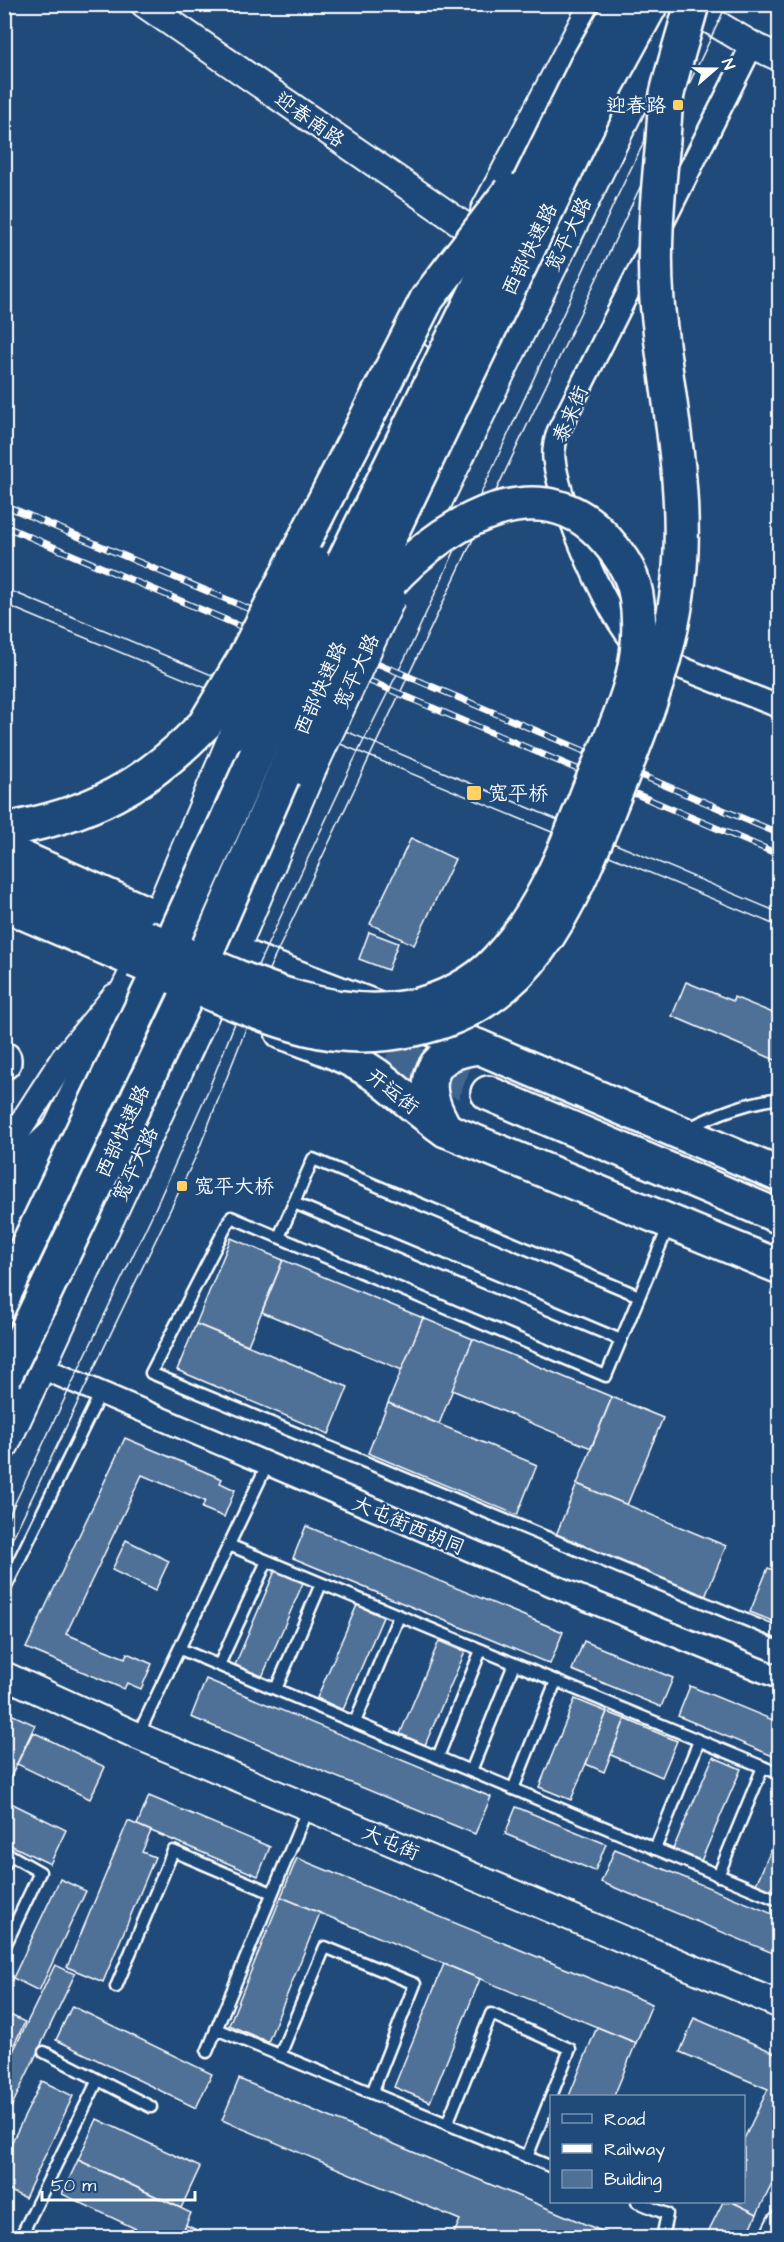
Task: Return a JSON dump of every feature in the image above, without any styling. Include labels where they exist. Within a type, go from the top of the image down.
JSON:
[{"type":"main road","points":[[4,1240],[135,974],[235,734],[316,563],[475,232],[595,4]]},
{"type":"main road","name":"西部快速路","points":[[4,1295],[157,975],[343,563],[586,68],[622,4]]},
{"type":"main road","name":"西部快速路","points":[[4,1378],[191,987],[328,668],[608,84],[651,4]]},
{"type":"main road","name":"宽平大路","points":[[4,1444],[210,1003],[309,773],[390,598],[682,4]]},
{"type":"main road","points":[[4,905],[282,1021],[323,1032],[379,1035],[444,1022],[479,1007],[494,997],[530,962],[557,922],[581,878],[662,673],[674,618],[681,546],[680,492],[657,302],[654,241],[667,96],[692,4]]},
{"type":"main road","points":[[4,830],[69,816],[116,795],[173,757],[205,724],[244,659],[427,299],[549,143]]},
{"type":"main road","points":[[4,884],[76,908],[281,992],[327,1006],[371,1011],[411,1007],[455,990],[481,975],[508,949],[548,886],[625,701],[632,679],[639,638],[636,594],[632,576],[610,544],[582,518],[548,506],[503,506],[452,529],[420,551],[378,595],[328,668]]},
{"type":"main road","points":[[4,850],[233,951],[479,1047],[780,1175]]},
{"type":"main road","name":"开运街","points":[[4,921],[349,1059],[375,1075],[416,1110],[446,1130],[780,1267]]},
{"type":"main road","points":[[446,1130],[430,1099],[430,1083],[435,1067],[447,1054],[479,1047]]},
{"type":"main road","points":[[488,1093],[780,1217]]},
{"type":"main road","points":[[4,1190],[11,1176],[56,1134]]},
{"type":"street","name":"迎春南路","points":[[144,4],[475,232]]},
{"type":"street","points":[[682,4],[752,45],[780,58]]},
{"type":"street","name":"泰来街","points":[[752,45],[558,432],[554,458],[563,500],[611,612],[633,645],[644,653],[780,707]]},
{"type":"street","points":[[4,1152],[63,1059],[135,974]]},
{"type":"street","name":"大屯街西胡同","points":[[40,1367],[267,1465],[780,1678]]},
{"type":"street","name":"大屯街","points":[[4,1675],[138,1736],[780,2005]]},
{"type":"street","points":[[773,2238],[780,2224]]},
{"type":"lane","points":[[680,1133],[718,1113],[749,1102],[780,1098]]},
{"type":"lane","points":[[279,1237],[313,1159],[639,1296]]},
{"type":"lane","points":[[294,1203],[621,1340]]},
{"type":"lane","points":[[670,1222],[606,1376],[231,1216],[151,1373],[780,1634]]},
{"type":"lane","points":[[4,1591],[100,1394]]},
{"type":"lane","points":[[138,1736],[267,1465]]},
{"type":"lane","points":[[229,1545],[780,1774]]},
{"type":"lane","points":[[219,1665],[267,1561]]},
{"type":"lane","points":[[276,1689],[321,1584]]},
{"type":"lane","points":[[355,1722],[399,1616]]},
{"type":"lane","points":[[180,1649],[780,1901]]},
{"type":"lane","points":[[438,1757],[481,1650]]},
{"type":"lane","points":[[471,1771],[514,1664]]},
{"type":"lane","points":[[513,1789],[556,1681]]},
{"type":"lane","points":[[655,1849],[699,1741]]},
{"type":"lane","points":[[718,1875],[763,1767]]},
{"type":"lane","points":[[207,2052],[308,1807]]},
{"type":"lane","points":[[116,1987],[173,1851],[272,1893]]},
{"type":"lane","points":[[4,1866],[10,1855],[40,1872],[4,1948]]},
{"type":"lane","points":[[280,2055],[324,1947],[415,1984],[372,2093]]},
{"type":"lane","points":[[447,2124],[491,2014],[570,2049],[552,2095]]},
{"type":"lane","points":[[216,2029],[550,2165]]},
{"type":"lane","points":[[44,2052],[152,2107]]},
{"type":"lane","points":[[20,2238],[98,2080]]},
{"type":"lane","points":[[527,2157],[550,2099]]},
{"type":"lane","points":[[640,2203],[667,2214],[662,2238]]},
{"type":"building","points":[[411,838],[455,859],[414,945],[370,924]]},
{"type":"building","points":[[369,932],[398,943],[388,970],[359,959]]},
{"type":"building","points":[[686,982],[733,1001],[734,997],[780,1016],[780,1062],[672,1016]]},
{"type":"building","points":[[231,1238],[283,1260],[248,1345],[196,1324]]},
{"type":"building","points":[[283,1260],[423,1318],[402,1370],[262,1312]]},
{"type":"building","points":[[423,1318],[473,1339],[439,1424],[388,1403]]},
{"type":"building","points":[[196,1324],[348,1387],[329,1434],[177,1370]]},
{"type":"building","points":[[473,1339],[612,1397],[591,1448],[452,1390]]},
{"type":"building","points":[[612,1397],[663,1418],[627,1505],[577,1484]]},
{"type":"building","points":[[388,1403],[537,1465],[517,1515],[368,1453]]},
{"type":"building","points":[[125,1438],[222,1479],[220,1483],[235,1490],[224,1517],[202,1508],[205,1501],[142,1475],[66,1634],[125,1658],[127,1653],[152,1664],[141,1689],[127,1683],[124,1689],[26,1648]]},
{"type":"building","points":[[577,1484],[726,1546],[705,1597],[556,1535]]},
{"type":"building","points":[[306,1526],[563,1632],[550,1664],[293,1558]]},
{"type":"building","points":[[126,1540],[169,1561],[155,1591],[112,1570]]},
{"type":"building","points":[[768,1568],[780,1572],[780,1624],[750,1612]]},
{"type":"building","points":[[275,1571],[303,1583],[262,1677],[235,1665]]},
{"type":"building","points":[[357,1605],[383,1617],[343,1710],[317,1698]]},
{"type":"building","points":[[439,1641],[465,1652],[425,1745],[400,1734]]},
{"type":"building","points":[[584,1641],[673,1678],[661,1707],[572,1670]]},
{"type":"building","points":[[206,1679],[491,1797],[475,1834],[191,1717]]},
{"type":"building","points":[[690,1686],[780,1723],[780,1759],[678,1716]]},
{"type":"building","points":[[575,1699],[607,1712],[571,1800],[539,1787]]},
{"type":"building","points":[[4,1711],[35,1725],[5,1789],[4,1788]]},
{"type":"building","points":[[607,1712],[625,1719],[604,1772],[586,1764]]},
{"type":"building","points":[[625,1719],[677,1741],[662,1777],[611,1755]]},
{"type":"building","points":[[33,1732],[105,1767],[90,1799],[17,1764]]},
{"type":"building","points":[[713,1757],[741,1769],[701,1861],[673,1849]]},
{"type":"building","points":[[149,1796],[270,1847],[258,1876],[137,1825]]},
{"type":"building","points":[[9,1802],[66,1830],[50,1864],[4,1842],[4,1811]]},
{"type":"building","points":[[516,1807],[606,1844],[595,1871],[505,1834]]},
{"type":"building","points":[[128,1821],[151,1831],[142,1852],[155,1857],[103,1982],[67,1967]]},
{"type":"building","points":[[780,1830],[780,1894],[756,1884]]},
{"type":"building","points":[[615,1849],[780,1917],[780,1956],[601,1882]]},
{"type":"building","points":[[297,1858],[652,2004],[636,2043],[281,1897]]},
{"type":"building","points":[[60,1879],[86,1891],[39,1991],[13,1978]]},
{"type":"building","points":[[281,1897],[320,1913],[268,2042],[229,2025]]},
{"type":"building","points":[[444,1964],[480,1979],[430,2102],[394,2087]]},
{"type":"building","points":[[55,1965],[75,1974],[4,2122],[4,2070]]},
{"type":"building","points":[[72,2006],[212,2074],[196,2108],[56,2040]]},
{"type":"building","points":[[4,2012],[25,2022],[4,2065]]},
{"type":"building","points":[[694,2018],[780,2055],[780,2168],[757,2214],[734,2203],[745,2203],[745,2137],[768,2089],[680,2052]]},
{"type":"building","points":[[597,2027],[636,2043],[614,2095],[569,2095]]},
{"type":"building","points":[[239,2079],[611,2235],[610,2238],[452,2238],[460,2220],[222,2120]]},
{"type":"building","points":[[42,2081],[73,2096],[25,2198],[4,2188],[4,2158]]},
{"type":"building","points":[[97,2119],[200,2167],[181,2208],[78,2160]]},
{"type":"building","points":[[78,2160],[191,2213],[180,2238],[155,2238],[62,2194]]},
{"type":"building","points":[[722,2203],[734,2203],[757,2214],[746,2238],[705,2238]]},
{"type":"building","points":[[186,2225],[213,2238],[180,2238]]},
{"type":"tunnel","points":[[343,1034],[488,1093]]},
{"type":"tram line","points":[[4,1526],[155,1209],[207,1093],[259,963],[350,768],[410,648],[616,199],[712,4]]},
{"type":"tram line","points":[[4,1556],[197,1154],[270,967],[727,4]]},
{"type":"tram line","points":[[4,588],[780,913]]},
{"type":"tram line","points":[[4,604],[780,927]]},
{"type":"railway","points":[[4,505],[780,834]]},
{"type":"railway","points":[[4,526],[780,855]]},
{"type":"place","name":"迎春路","points":[[678,105]]},
{"type":"place","name":"宽平桥","points":[[474,793]]},
{"type":"place","name":"宽平大桥","points":[[182,1186]]}]
